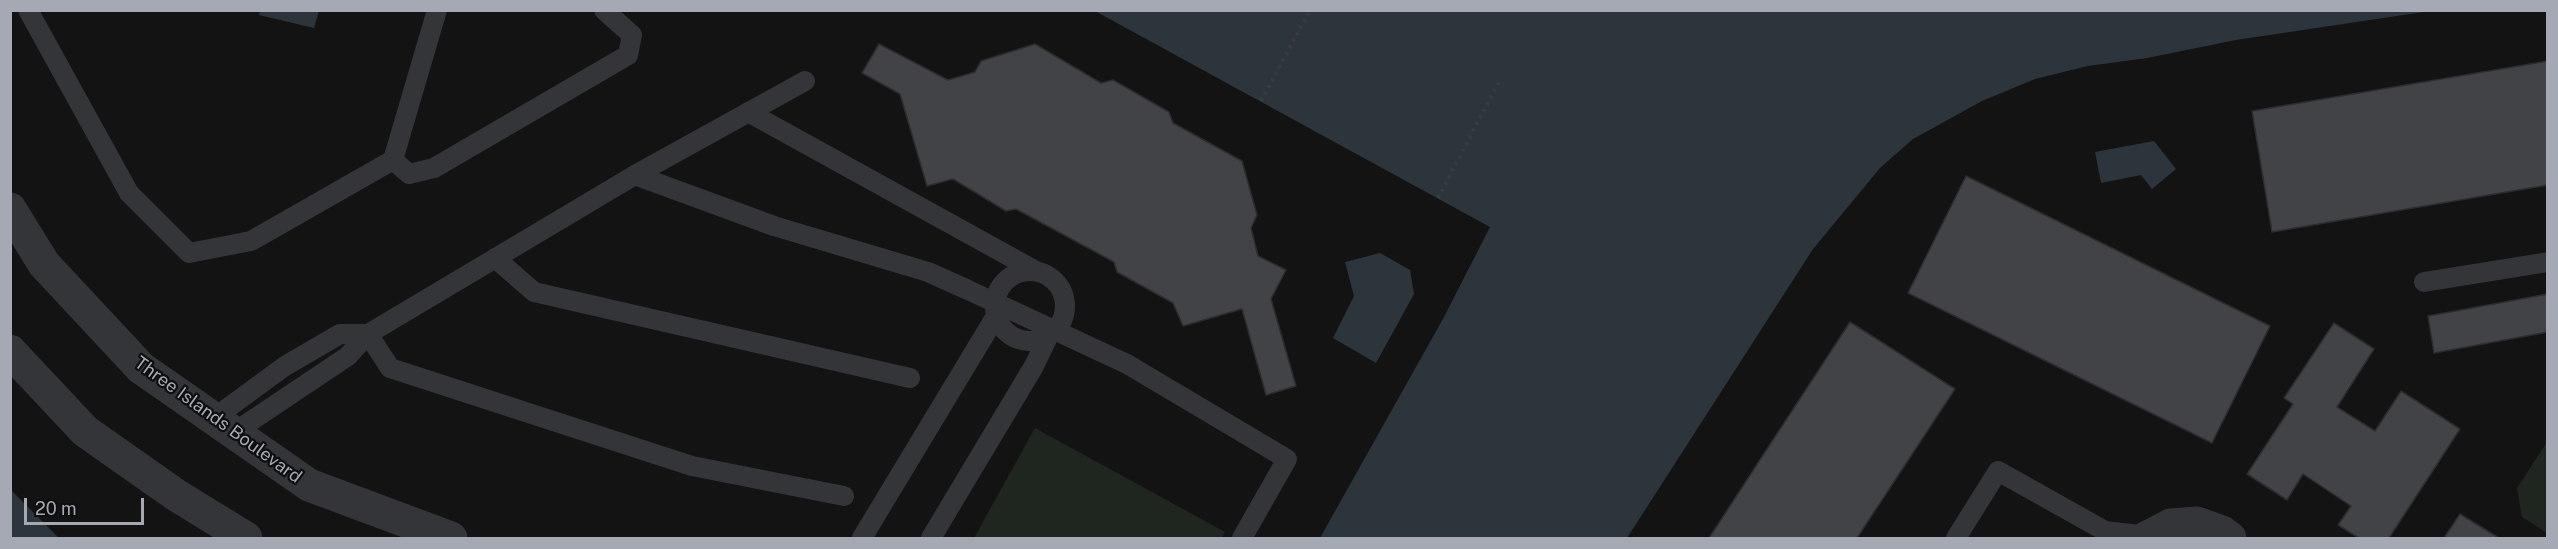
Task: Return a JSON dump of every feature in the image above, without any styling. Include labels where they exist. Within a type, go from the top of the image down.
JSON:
[{"type":"street","name":"Three Islands Boulevard","points":[[10,209],[44,264],[141,368],[309,485],[451,538]]},
{"type":"street","points":[[10,351],[86,431],[176,495],[246,538]]},
{"type":"street","points":[[2147,537],[2171,525],[2198,523],[2222,531],[2230,538]]},
{"type":"lane","points":[[28,10],[129,193],[189,253],[250,241],[393,160],[437,10]]},
{"type":"lane","points":[[393,160],[409,174],[434,168],[628,56],[632,35],[604,10]]},
{"type":"lane","points":[[224,425],[348,356],[368,334],[495,258],[635,175],[804,81]]},
{"type":"lane","points":[[748,112],[1047,275],[1056,282],[1062,292],[1065,304],[1058,326],[1049,335],[1034,366],[931,538]]},
{"type":"lane","points":[[635,175],[774,226],[928,272],[966,288],[1127,364],[1287,459],[1242,538]]},
{"type":"lane","points":[[495,258],[534,292],[910,378]]},
{"type":"lane","points":[[2424,282],[2547,262]]},
{"type":"lane","points":[[862,538],[996,316],[996,296],[1000,287],[1016,274],[1036,271]]},
{"type":"lane","points":[[996,316],[1009,334],[1018,338],[1029,341],[1049,335]]},
{"type":"lane","points":[[368,334],[390,368],[692,466],[844,496]]},
{"type":"lane","points":[[1956,538],[1998,471],[2105,531],[2147,537]]},
{"type":"path","points":[[1261,101],[1310,10]]},
{"type":"path","points":[[1438,198],[1501,78]]},
{"type":"shaded area","points":[[260,10],[319,11],[314,28],[259,15]]},
{"type":"shaded area","points":[[1095,11],[2430,11],[2236,40],[2147,58],[2088,66],[2035,79],[1982,101],[1913,139],[1880,168],[1813,249],[1627,538],[1320,538],[1444,317],[1490,227]]},
{"type":"shaded area","points":[[2154,141],[2176,169],[2152,189],[2141,175],[2101,183],[2095,152]]},
{"type":"shaded area","points":[[1380,253],[1410,270],[1414,294],[1376,363],[1333,338],[1354,296],[1345,262]]},
{"type":"shaded area","points":[[1035,428],[1225,532],[1222,538],[974,538]]},
{"type":"shaded area","points":[[2547,442],[2547,533],[2522,517],[2517,488]]},
{"type":"shaded area","points":[[11,490],[59,538],[11,538]]},
{"type":"building","points":[[879,44],[948,80],[975,72],[981,61],[1035,44],[1101,83],[1113,80],[1169,112],[1173,123],[1242,161],[1257,215],[1251,228],[1258,256],[1286,270],[1271,299],[1296,386],[1266,395],[1242,309],[1183,326],[1173,303],[1117,272],[1114,262],[1016,209],[1006,211],[953,179],[927,186],[900,94],[862,73]]},
{"type":"building","points":[[2548,61],[2548,185],[2272,232],[2252,111]]},
{"type":"building","points":[[1966,176],[2270,326],[2212,443],[1908,293]]},
{"type":"building","points":[[2548,294],[2548,332],[2434,353],[2428,316]]},
{"type":"building","points":[[1850,322],[1955,389],[1857,538],[1709,538]]},
{"type":"building","points":[[2334,323],[2374,349],[2337,407],[2375,431],[2401,391],[2460,429],[2389,538],[2359,538],[2338,525],[2351,506],[2303,474],[2287,500],[2247,474],[2293,404],[2284,398]]},
{"type":"building","points":[[2460,514],[2499,538],[2444,538]]}]
